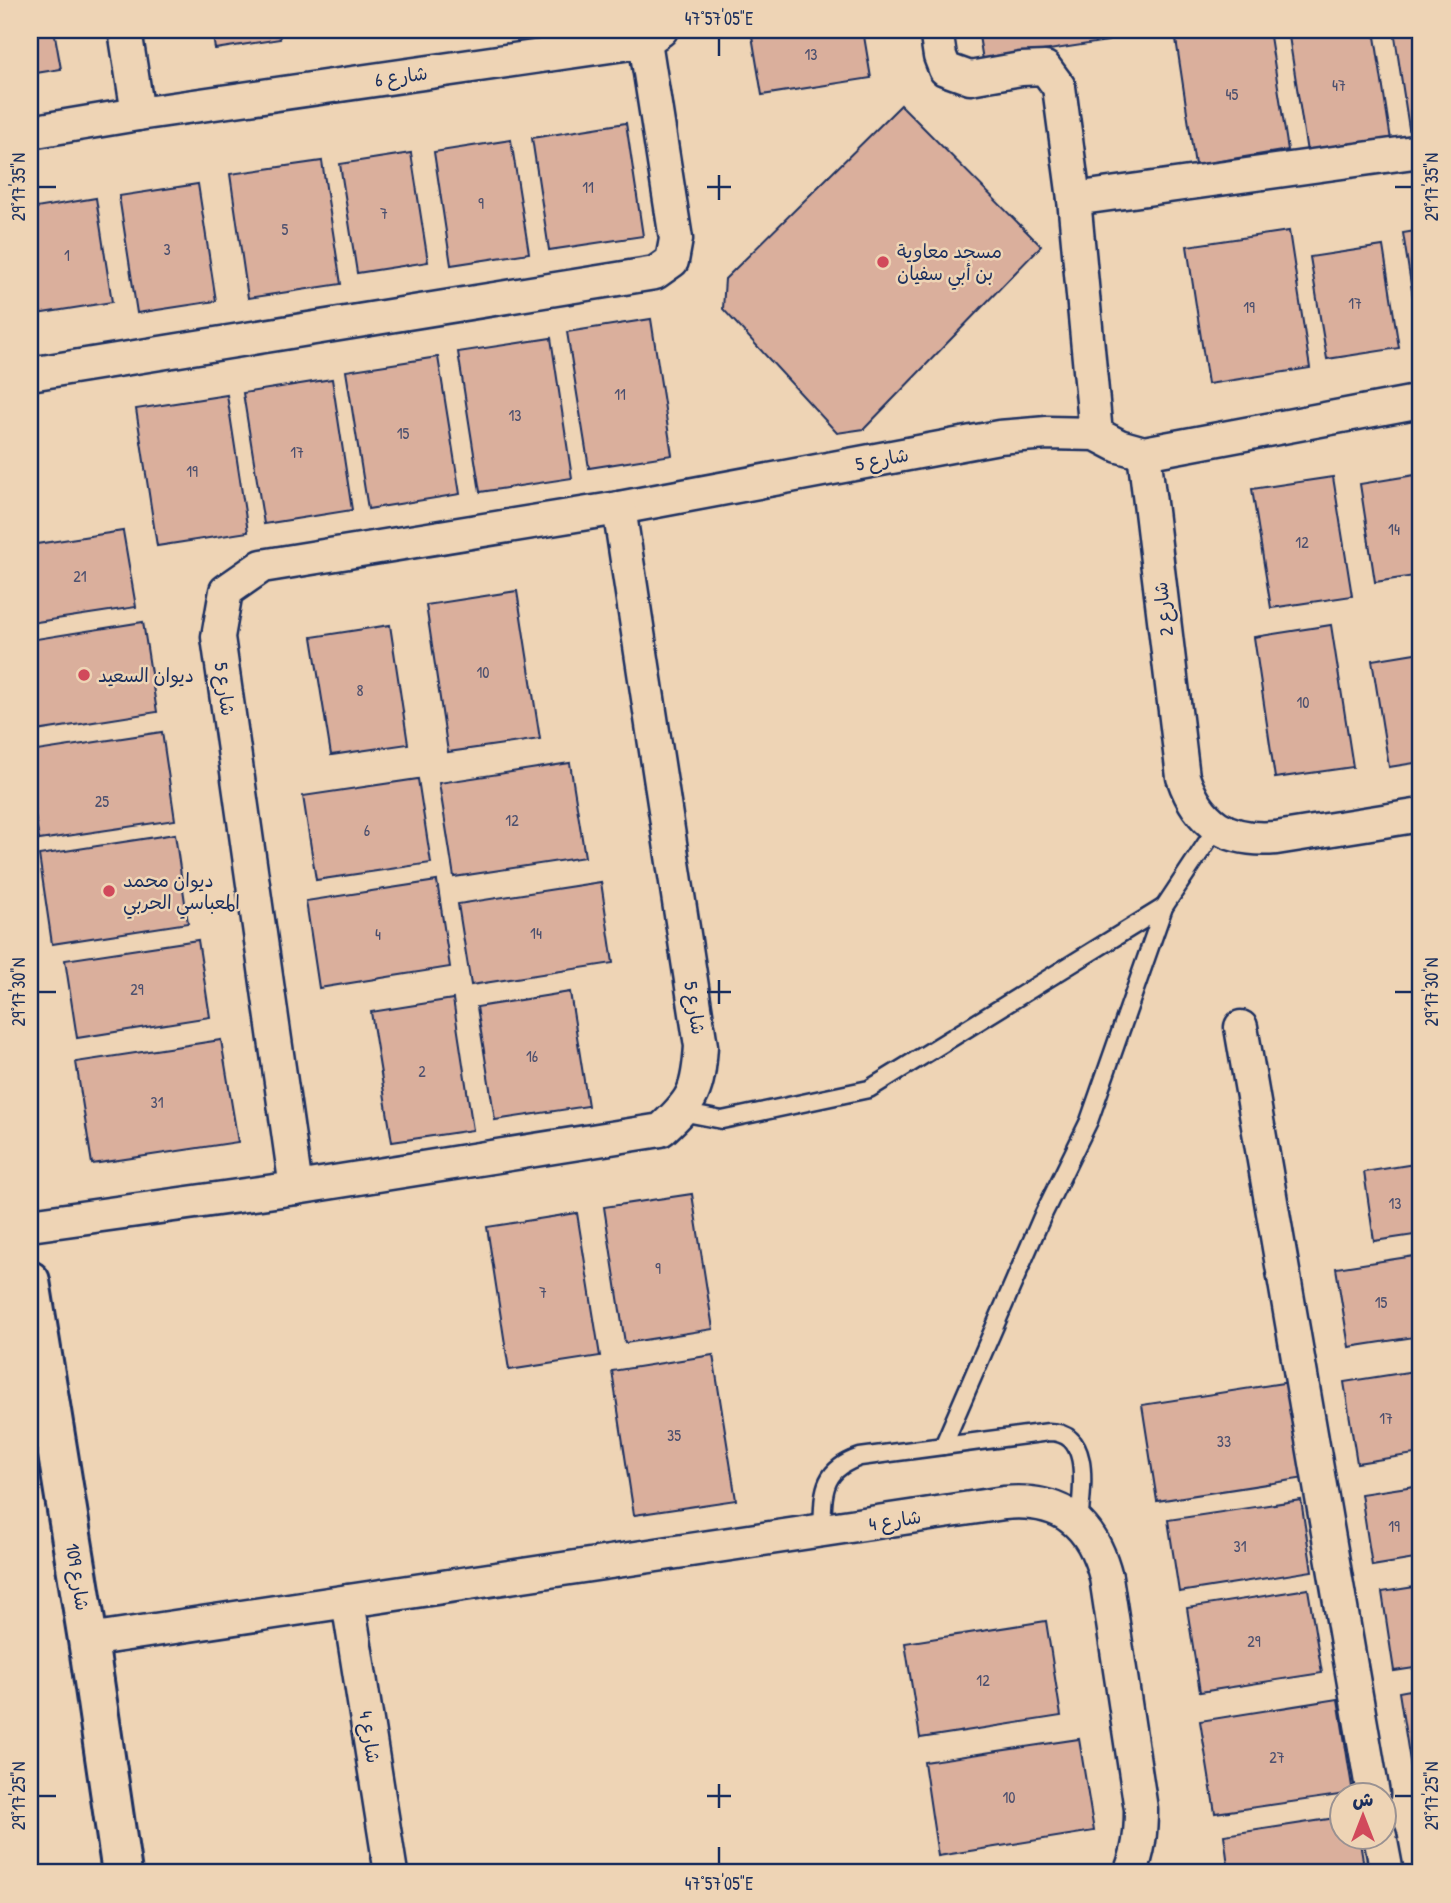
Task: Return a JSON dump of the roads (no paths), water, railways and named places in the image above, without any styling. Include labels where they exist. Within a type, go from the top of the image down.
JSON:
[{"type":"street","points":[[125,30],[138,114]]},
{"type":"street","points":[[936,30],[945,69],[970,78],[1021,69],[1045,68],[1059,87],[1074,199],[1096,435]]},
{"type":"street","points":[[30,374],[655,273],[672,261],[676,239],[653,35]]},
{"type":"street","name":"شارع 6","points":[[30,132],[653,35]]},
{"type":"street","points":[[1074,199],[1421,151]]},
{"type":"street","points":[[1144,453],[1421,401]]},
{"type":"street","name":"شارع 5","points":[[296,1188],[218,637],[226,591],[262,566],[619,508],[999,437],[1048,433],[1096,435],[1119,446],[1144,453]]},
{"type":"street","name":"شارع 2","points":[[1144,453],[1182,777],[1201,813],[1217,827],[1235,835],[1256,839],[1421,815]]},
{"type":"street","name":"شارع 5","points":[[30,1226],[296,1188],[661,1130],[681,1112],[699,1078],[701,1046],[619,508]]},
{"type":"street","points":[[1241,1027],[1371,1780]]},
{"type":"street","name":"شارع 109","points":[[30,1281],[89,1640],[121,1873]]},
{"type":"street","name":"شارع 4","points":[[89,1640],[1004,1503],[1024,1501],[1044,1504],[1063,1512],[1079,1524],[1092,1539],[1106,1577],[1139,1796],[1141,1832],[1138,1854],[1130,1873]]},
{"type":"street","name":"شارع 4","points":[[348,1601],[391,1873]]},
{"type":"street","points":[[1383,1850],[1387,1873]]},
{"type":"lane","points":[[943,1446],[1042,1217],[1089,1121],[1164,907],[1217,827]]},
{"type":"lane","points":[[681,1112],[722,1120],[869,1089],[1164,907]]},
{"type":"lane","points":[[822,1531],[824,1495],[828,1481],[835,1469],[846,1461],[1048,1432],[1058,1432],[1066,1436],[1079,1453],[1082,1465],[1079,1524]]},
{"type":"place","name":"مسجد معاوية بن أبي سفيان","points":[[883,262]]},
{"type":"place","name":"ديوان السعيد","points":[[84,675]]},
{"type":"place","name":"ديوان محمد المعباسي الحربي","points":[[109,891]]}]
